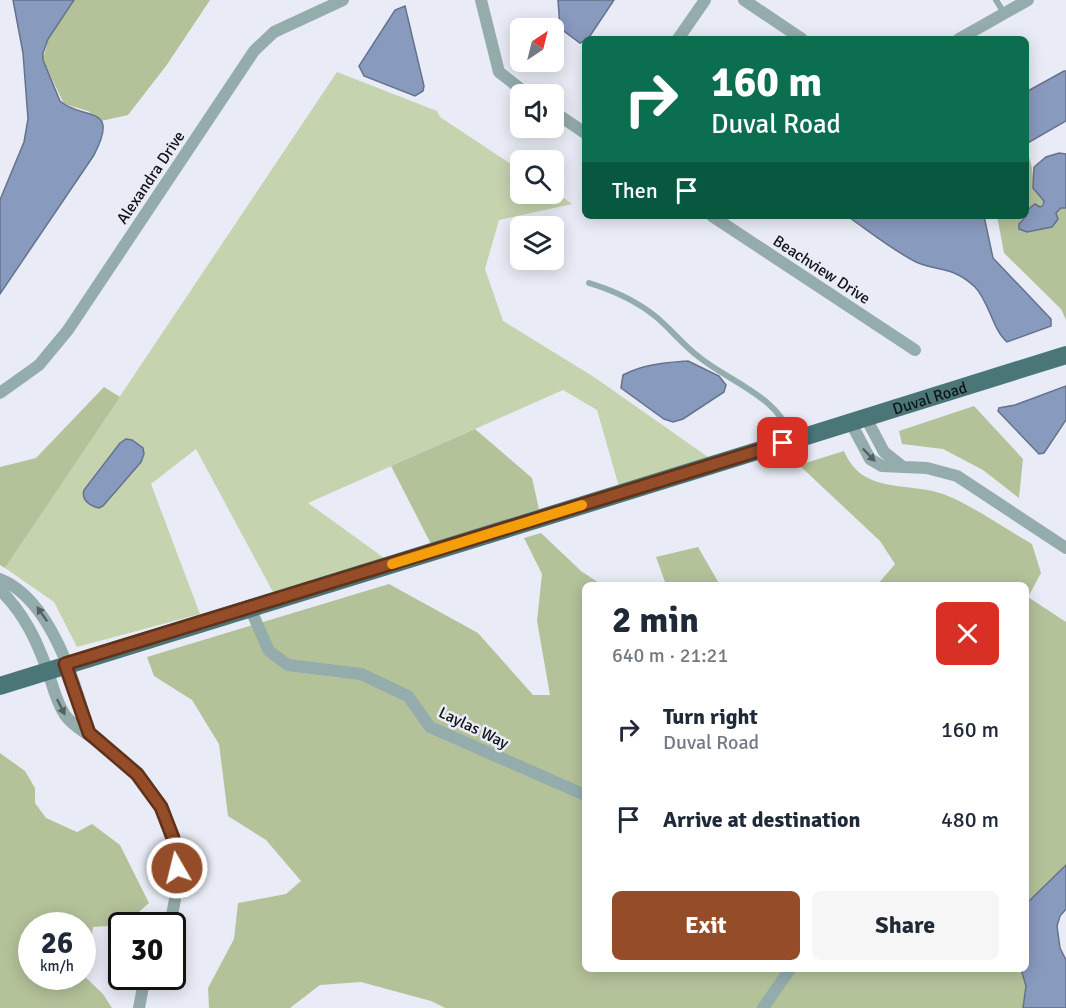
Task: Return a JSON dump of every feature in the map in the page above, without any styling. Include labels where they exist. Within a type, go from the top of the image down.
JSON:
[{"type":"main road","name":"Duval Road","points":[[0,686],[1066,355]]},
{"type":"street","name":"Alexandra Drive","points":[[0,393],[39,365],[68,330],[254,51],[274,32],[343,0]]},
{"type":"street","points":[[482,0],[499,72],[514,84]]},
{"type":"street","points":[[680,36],[705,0]]},
{"type":"street","points":[[744,0],[798,36]]},
{"type":"street","points":[[964,36],[1028,0]]},
{"type":"street","points":[[564,119],[582,131]]},
{"type":"street","name":"Beachview Drive","points":[[717,219],[915,350]]},
{"type":"street","points":[[859,420],[870,459],[882,466],[927,468],[957,476],[1066,548]]},
{"type":"street","points":[[0,579],[24,592],[53,630],[89,733]]},
{"type":"street","points":[[2,597],[34,636],[66,717],[89,733],[137,774],[168,822],[176,852],[178,882],[172,912]]},
{"type":"street","name":"Laylas Way","points":[[250,608],[269,651],[288,665],[361,674],[408,696],[430,727],[582,794]]},
{"type":"street","points":[[763,1008],[788,972]]},
{"type":"street","points":[[139,1008],[142,990]]},
{"type":"lane","points":[[996,0],[1004,13]]},
{"type":"lane","points":[[589,283],[614,290],[656,316],[697,356],[745,385],[782,417],[789,442]]},
{"type":"green space","points":[[74,0],[210,0],[166,66],[128,115],[101,121],[88,111],[64,104],[43,60],[48,39]]},
{"type":"green space","points":[[337,72],[437,111],[440,117],[510,163],[510,204],[564,204],[564,198],[572,204],[499,220],[485,269],[503,321],[594,377],[708,457],[619,487],[597,410],[563,390],[308,503],[387,560],[273,592],[196,449],[151,484],[200,614],[77,647],[54,602],[5,568]]},
{"type":"green space","points":[[1029,158],[1036,191],[1044,201],[1040,207],[1035,205],[1029,210]]},
{"type":"green space","points":[[1061,208],[1066,208],[1066,320],[1061,309],[1004,253],[998,219],[1022,219],[1019,224],[1056,214]]},
{"type":"green space","points":[[104,387],[120,397],[5,568],[0,565],[0,467],[36,458]]},
{"type":"green space","points":[[974,406],[1023,459],[1019,498],[983,470],[943,449],[902,444],[899,431]]},
{"type":"green space","points":[[475,429],[532,478],[539,509],[431,544],[391,466]]},
{"type":"green space","points":[[844,451],[852,465],[863,475],[876,481],[934,491],[948,496],[1032,544],[1041,573],[1029,595],[1029,582],[880,582],[895,564],[880,541],[799,465]]},
{"type":"green space","points":[[541,533],[581,571],[598,582],[582,582],[582,972],[1022,972],[1026,986],[1023,1008],[445,1008],[431,1001],[361,982],[320,985],[290,1008],[209,1008],[208,988],[234,939],[238,903],[286,894],[301,881],[266,840],[228,816],[219,744],[192,700],[154,676],[147,657],[389,584],[478,633],[533,695],[550,695],[537,621],[542,574],[524,538]]},
{"type":"green space","points":[[698,547],[718,582],[665,582],[656,557]]},
{"type":"green space","points":[[1029,598],[1066,622],[1066,865],[1029,901]]},
{"type":"green space","points":[[0,753],[25,771],[35,788],[35,803],[46,818],[77,832],[92,824],[120,845],[149,903],[139,912],[108,912],[108,926],[96,927],[96,912],[18,912],[18,990],[96,990],[96,987],[112,1008],[0,1008]]},
{"type":"water","points":[[13,0],[74,0],[48,39],[43,60],[60,101],[69,107],[95,116],[101,120],[103,127],[94,155],[0,294],[0,200],[24,142],[28,119],[23,53]]},
{"type":"water","points":[[558,0],[614,0],[590,36],[582,36],[580,43],[564,31],[564,18],[559,18]]},
{"type":"water","points":[[405,6],[424,86],[423,91],[415,96],[364,76],[359,66],[395,10]]},
{"type":"water","points":[[1066,71],[1066,121],[1029,142],[1029,90]]},
{"type":"water","points":[[1059,153],[1066,154],[1066,208],[1061,208],[1056,213],[1058,219],[1052,227],[1027,232],[1019,229],[1019,224],[1023,219],[1029,219],[1029,209],[1035,204],[1040,207],[1043,205],[1044,201],[1033,188],[1034,167],[1046,157]]},
{"type":"water","points":[[851,219],[985,219],[993,258],[1051,319],[1051,326],[1007,342],[998,330],[980,293],[967,280],[953,272],[916,262]]},
{"type":"water","points":[[688,361],[719,376],[726,385],[724,392],[683,419],[673,422],[664,419],[621,388],[623,375],[631,371],[654,365]]},
{"type":"water","points":[[1066,386],[1066,420],[1044,453],[1039,454],[998,411],[999,408],[1015,405]]},
{"type":"water","points":[[126,439],[132,440],[143,448],[144,454],[141,462],[103,506],[99,508],[92,506],[85,500],[84,490],[120,443]]},
{"type":"water","points":[[1066,865],[1066,909],[1060,916],[1057,926],[1060,948],[1066,960],[1066,1008],[1023,1008],[1026,986],[1022,972],[1029,972],[1029,901]]},
{"type":"slow traffic","points":[[392,564],[582,505]]},
{"type":"route","points":[[177,868],[173,838],[161,807],[137,774],[89,733],[83,708],[65,664],[783,443]]}]
